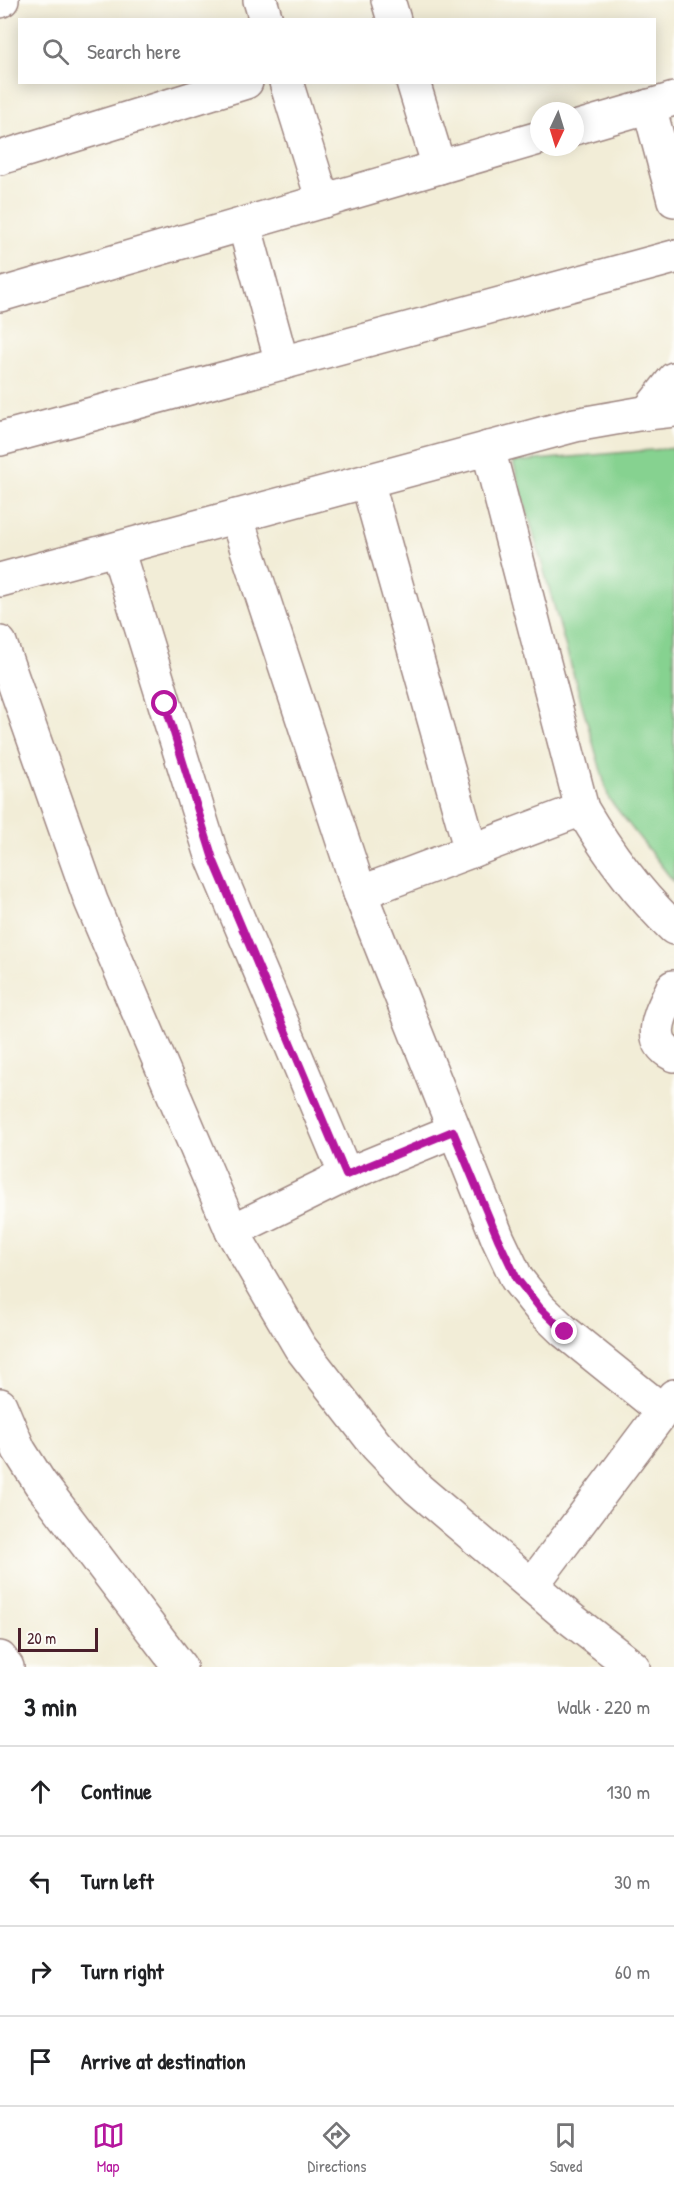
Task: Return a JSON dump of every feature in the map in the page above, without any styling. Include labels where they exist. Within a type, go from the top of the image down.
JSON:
[{"type":"street","points":[[260,0],[265,18]]},
{"type":"street","points":[[388,0],[393,18]]},
{"type":"street","points":[[0,158],[240,84]]},
{"type":"street","points":[[287,84],[323,201]]},
{"type":"street","points":[[414,84],[439,167]]},
{"type":"street","points":[[584,125],[661,103],[674,200]]},
{"type":"street","points":[[0,295],[530,141]]},
{"type":"street","points":[[244,224],[282,363]]},
{"type":"street","points":[[0,439],[674,256]]},
{"type":"street","points":[[0,580],[575,425],[661,412],[674,380]]},
{"type":"street","points":[[488,448],[582,808],[604,846],[632,883],[673,925]]},
{"type":"street","points":[[367,481],[471,851]]},
{"type":"street","points":[[236,516],[360,893],[453,1131],[517,1279],[540,1308],[565,1332],[669,1403],[532,1585]]},
{"type":"street","points":[[117,549],[213,859],[346,1175]]},
{"type":"street","points":[[0,643],[91,901],[232,1230],[300,1347],[376,1445],[418,1488],[633,1667]]},
{"type":"street","points":[[360,893],[582,808]]},
{"type":"street","points":[[673,987],[658,1023],[657,1034],[659,1044],[674,1055]]},
{"type":"street","points":[[232,1230],[346,1175],[453,1131]]},
{"type":"street","points":[[0,1405],[10,1458],[40,1483],[180,1667]]},
{"type":"street","points":[[0,1658],[7,1667]]},
{"type":"green space","points":[[674,448],[674,882],[609,799],[513,462]]},
{"type":"route","points":[[165,704],[213,859],[346,1175],[453,1131],[517,1279],[540,1308],[565,1332]]}]
